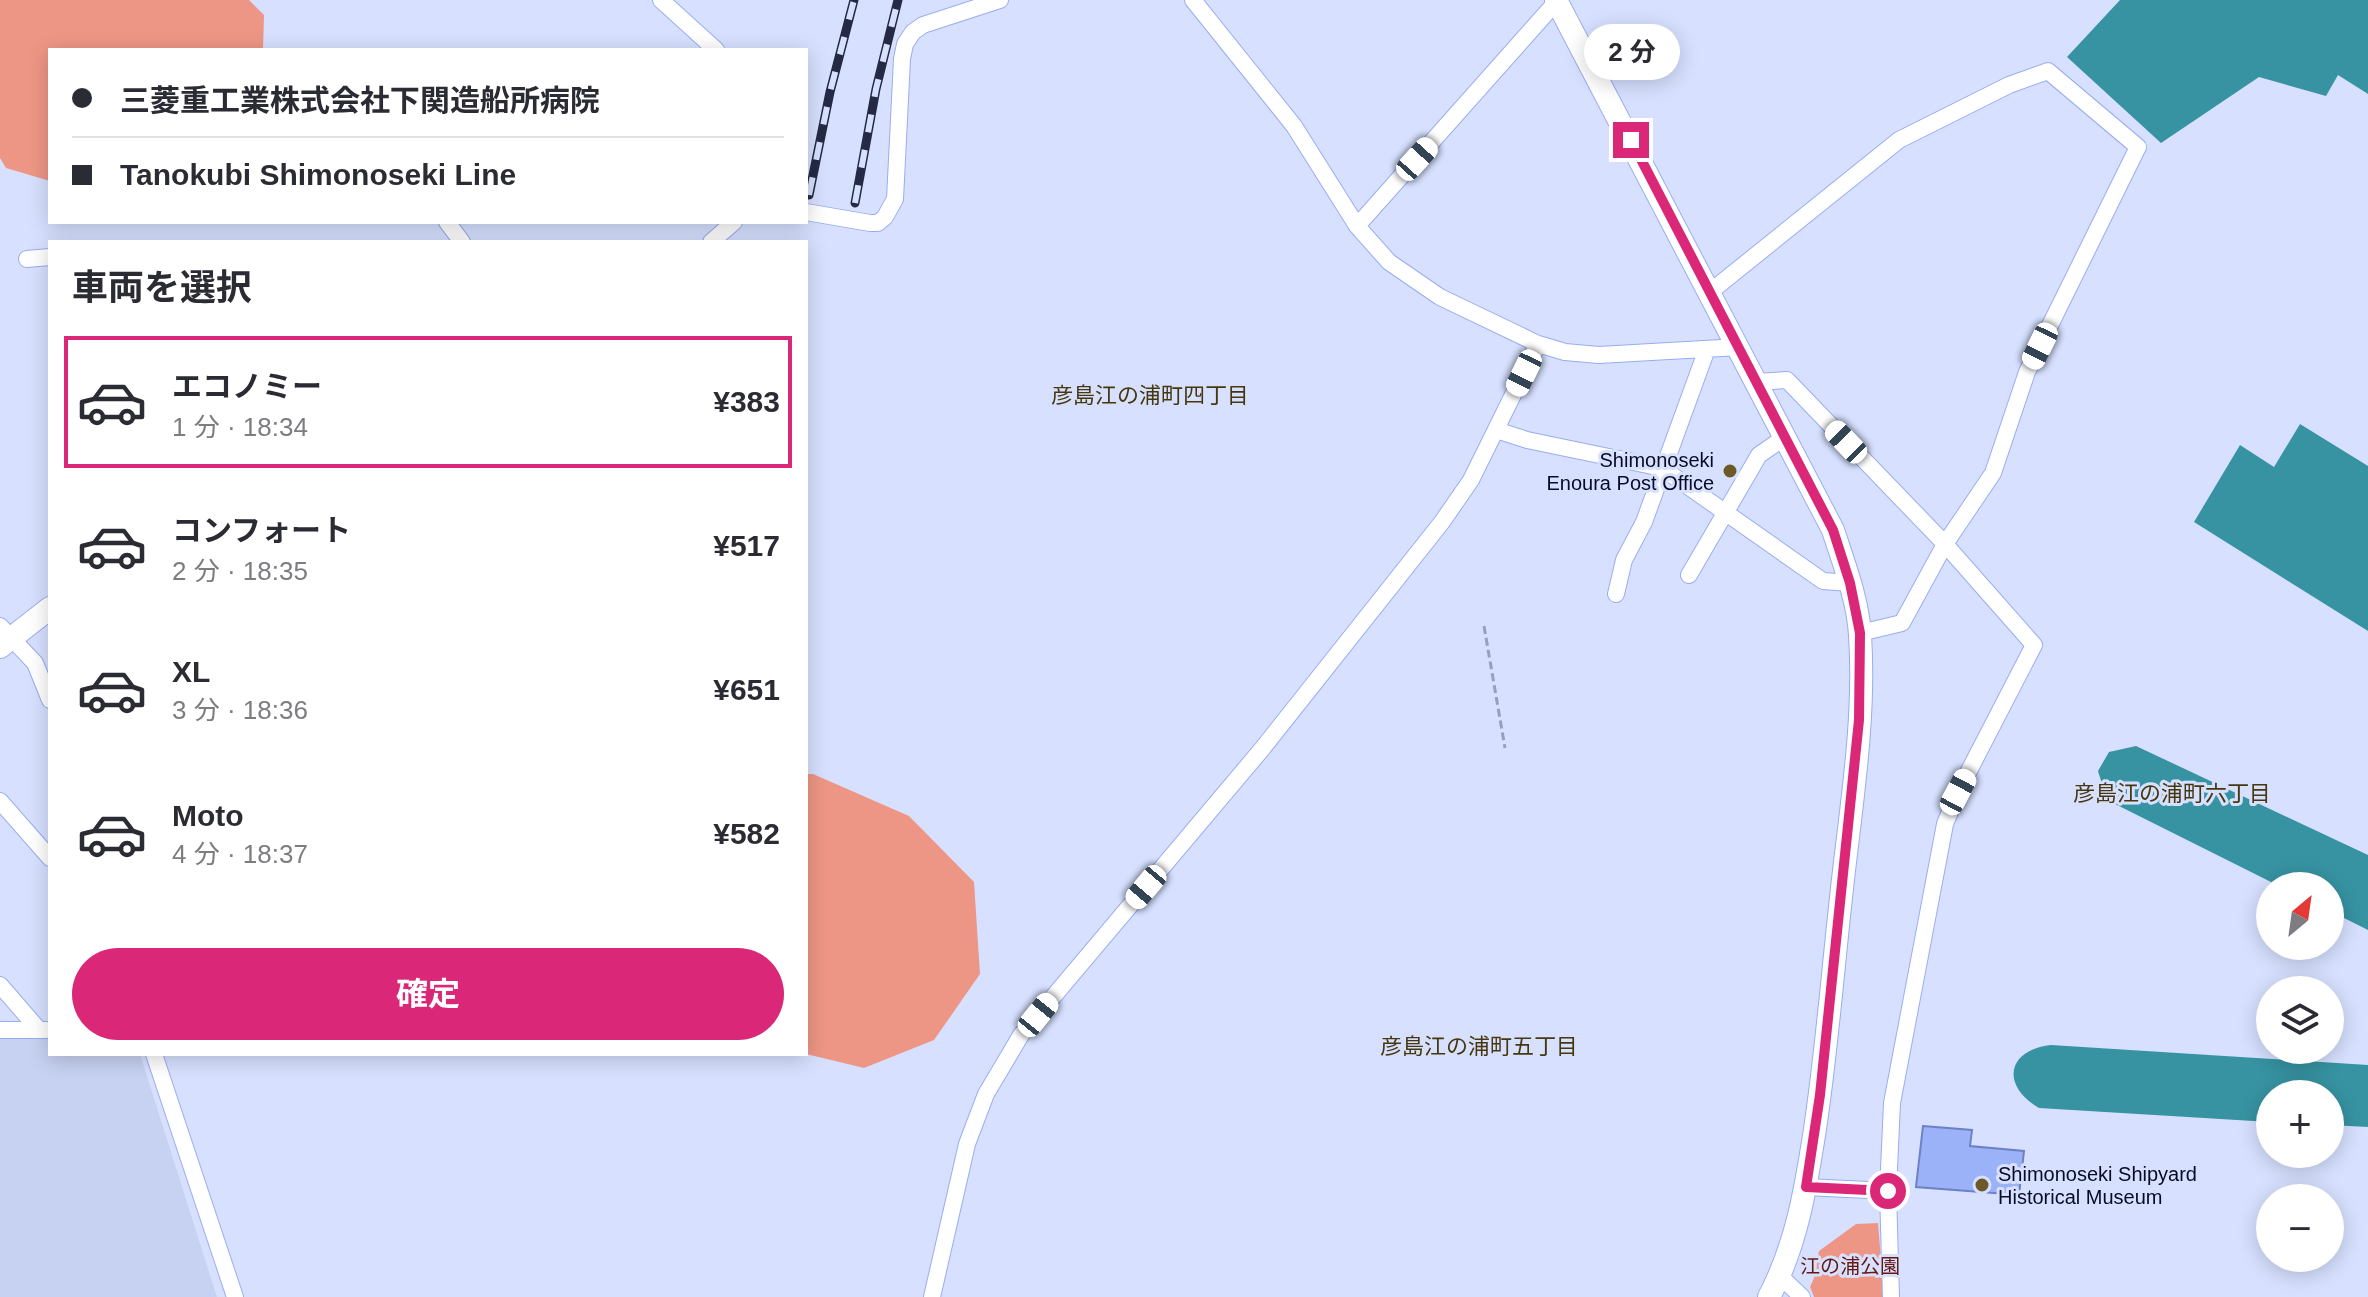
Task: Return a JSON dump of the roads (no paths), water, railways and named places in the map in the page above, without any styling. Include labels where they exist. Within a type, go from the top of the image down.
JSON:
[{"type":"main road","points":[[1557,0],[1833,530],[1850,583],[1860,633],[1859,720],[1821,1080],[1806,1187],[1796,1231],[1769,1297]]},
{"type":"main road","points":[[4,637],[48,609]]},
{"type":"street","points":[[661,0],[714,48]]},
{"type":"street","points":[[808,212],[870,223],[878,223],[885,217],[895,199],[898,103],[905,44],[913,32],[933,20],[1000,0]]},
{"type":"street","points":[[1193,0],[1294,126],[1357,226],[1389,262],[1418,283],[1475,315],[1538,344],[1565,352],[1599,355],[1739,347]]},
{"type":"street","points":[[1357,226],[1557,0]]},
{"type":"street","points":[[1710,292],[1899,140],[2009,85],[2048,71],[2138,147],[2027,372],[1993,473],[1945,544],[1902,623],[1860,633]]},
{"type":"street","points":[[713,240],[732,224]]},
{"type":"street","points":[[27,259],[48,257]]},
{"type":"street","points":[[932,1297],[967,1144],[986,1094],[1021,1035],[1339,654],[1471,480],[1538,344]]},
{"type":"street","points":[[1616,594],[1624,560],[1644,522],[1707,349]]},
{"type":"street","points":[[1757,382],[1787,380],[1945,544],[2034,645],[1958,792],[1945,824],[1892,1103],[1888,1191],[1891,1297]]},
{"type":"street","points":[[1496,430],[1527,440],[1662,468],[1823,581],[1850,583]]},
{"type":"street","points":[[1689,575],[1759,455],[1785,437]]},
{"type":"street","points":[[4,637],[35,663],[48,695]]},
{"type":"street","points":[[0,801],[48,856]]},
{"type":"street","points":[[0,985],[45,1030]]},
{"type":"street","points":[[0,1030],[45,1030]]},
{"type":"street","points":[[155,1056],[235,1297]]},
{"type":"street","points":[[1806,1187],[1888,1191]]},
{"type":"street","points":[[1780,1276],[1802,1297]]},
{"type":"railway","points":[[809,195],[830,92],[854,0]]},
{"type":"railway","points":[[855,203],[876,89],[898,0]]},
{"type":"place","name":"Shimonoseki Enoura Post Office","points":[[1730,471]]},
{"type":"place","name":"Shimonoseki Shipyard Historical Museum","points":[[1982,1185]]},
{"type":"district","name":"彦島江の浦町四丁目","points":[[1150,395]]},
{"type":"district","name":"彦島江の浦町六丁目","points":[[2172,793]]},
{"type":"district","name":"彦島江の浦町五丁目","points":[[1479,1046]]},
{"type":"park label","name":"江の浦公園","points":[[1850,1266]]}]
